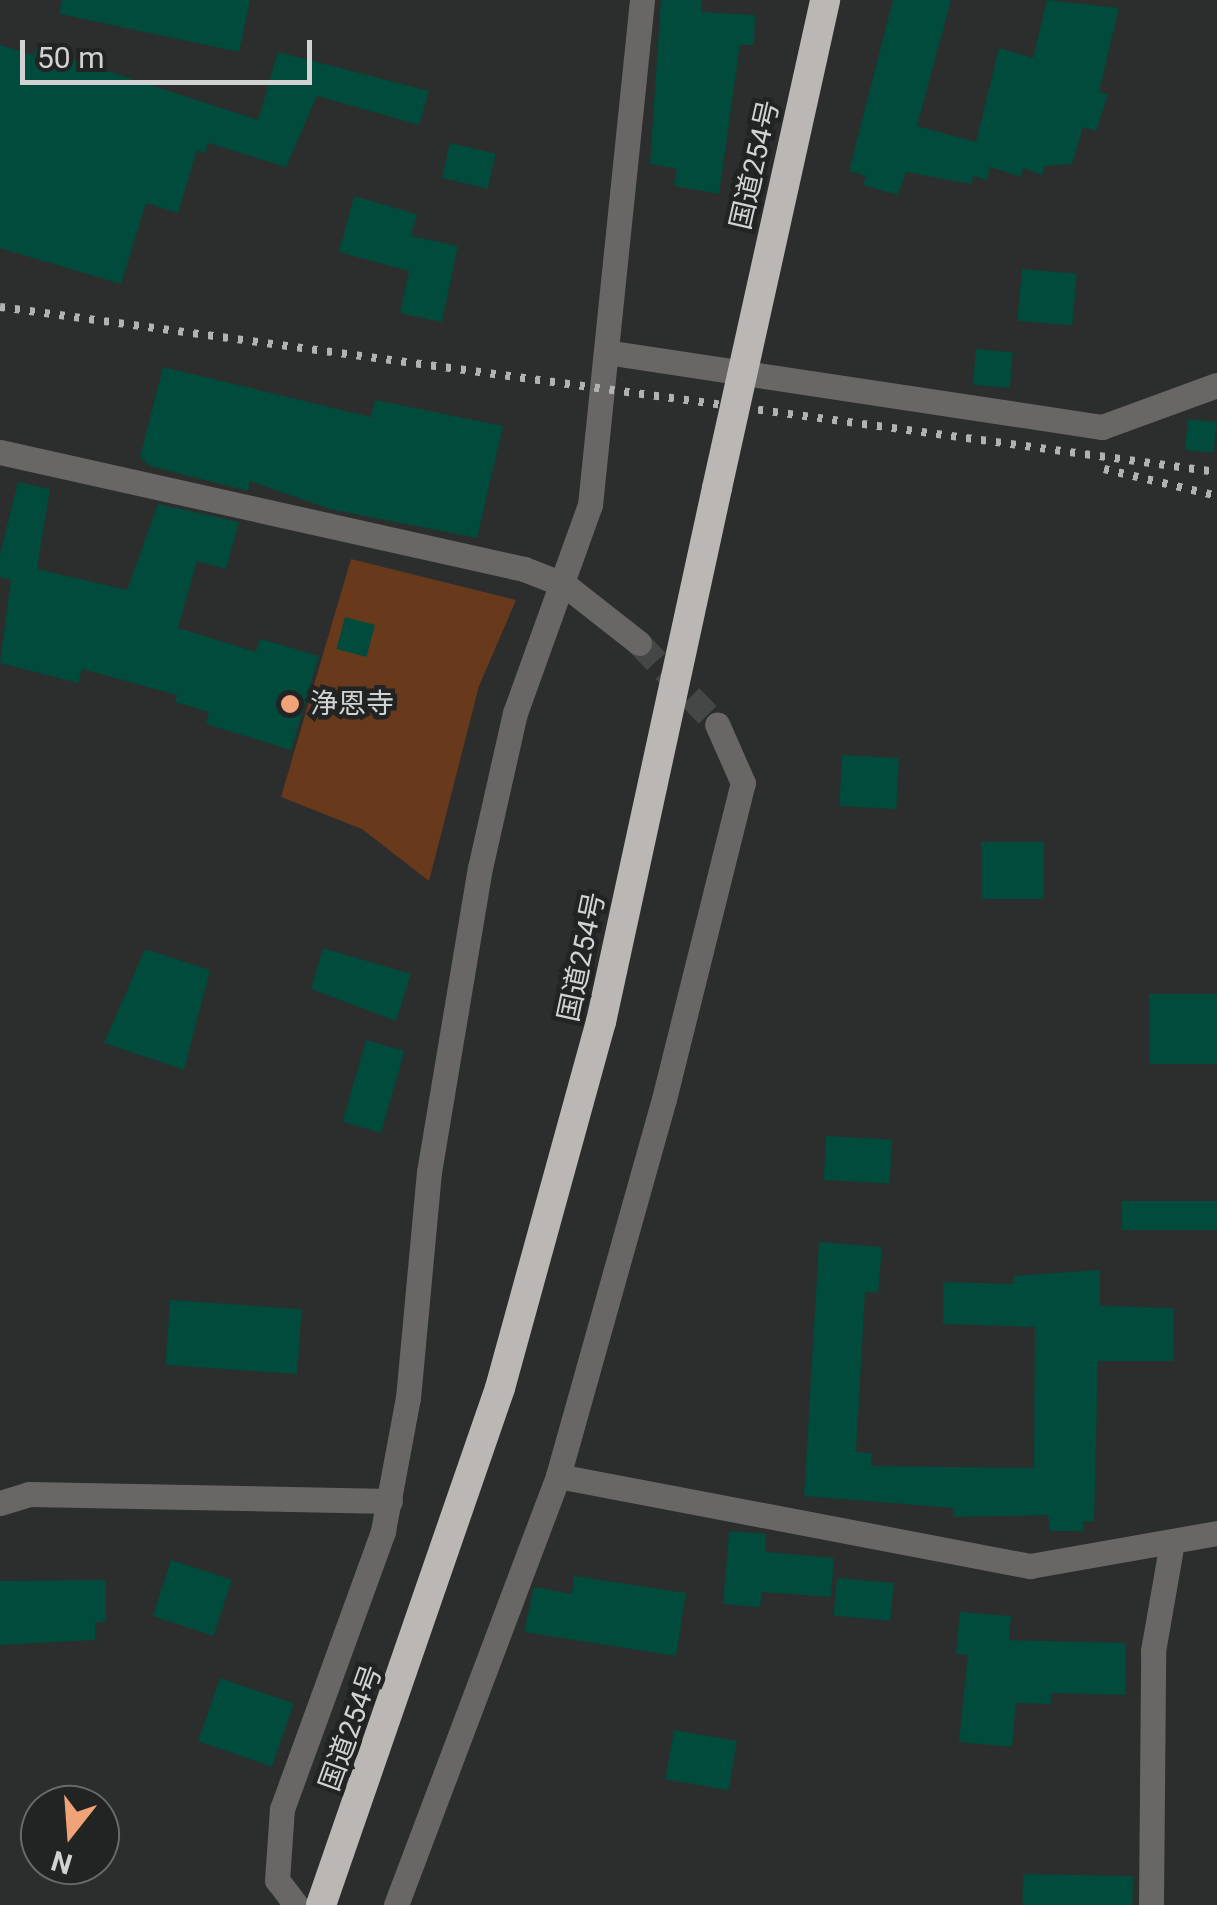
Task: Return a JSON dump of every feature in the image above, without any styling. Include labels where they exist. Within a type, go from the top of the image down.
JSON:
[{"type":"highway","name":"国道254号","points":[[321,1905],[506,1369],[602,1022],[826,0]]},
{"type":"street","points":[[296,1905],[277,1880],[282,1809],[342,1659],[390,1501],[429,1172],[480,868],[515,713],[566,585],[590,505],[642,0]]},
{"type":"street","points":[[606,352],[1102,428],[1217,385]]},
{"type":"street","points":[[0,452],[505,564],[566,585],[639,643]]},
{"type":"street","points":[[396,1905],[558,1476],[743,784],[718,724]]},
{"type":"street","points":[[558,1476],[1030,1566],[1217,1533]]},
{"type":"street","points":[[0,1503],[29,1494],[390,1501]]},
{"type":"street","points":[[1151,1905],[1153,1651],[1172,1542]]},
{"type":"shaded area","points":[[351,559],[516,600],[479,686],[429,881],[362,829],[281,797]]},
{"type":"building","points":[[61,0],[250,0],[239,52],[60,14]]},
{"type":"building","points":[[661,0],[701,0],[701,12],[755,15],[754,45],[740,45],[719,194],[674,186],[677,169],[650,164]]},
{"type":"building","points":[[893,0],[951,0],[917,126],[976,142],[999,48],[1033,58],[1047,0],[1119,8],[1099,92],[1108,94],[1096,131],[1083,127],[1072,164],[1045,166],[1042,175],[1023,168],[1021,177],[990,167],[987,180],[973,176],[971,184],[906,172],[898,195],[863,185],[866,176],[849,171]]},
{"type":"building","points":[[0,45],[34,55],[36,48],[258,120],[278,52],[429,91],[419,125],[317,96],[286,167],[208,143],[205,153],[197,150],[178,213],[146,203],[121,284],[0,248]]},
{"type":"building","points":[[450,143],[496,154],[488,189],[442,178]]},
{"type":"building","points":[[354,196],[417,214],[411,236],[458,246],[442,322],[400,313],[409,271],[339,252]]},
{"type":"building","points":[[1022,269],[1077,274],[1072,326],[1017,321]]},
{"type":"building","points":[[976,349],[1013,352],[1010,388],[973,385]]},
{"type":"building","points":[[163,367],[371,417],[375,400],[503,426],[477,538],[330,509],[250,481],[248,491],[150,466],[140,457]]},
{"type":"building","points":[[1188,419],[1217,422],[1214,453],[1185,450]]},
{"type":"building","points":[[18,482],[50,489],[37,569],[127,590],[158,504],[239,522],[226,569],[197,561],[178,628],[256,652],[260,639],[319,656],[291,750],[206,724],[209,712],[175,702],[177,695],[82,669],[78,683],[0,663],[11,580],[0,577],[0,554]]},
{"type":"building","points":[[345,617],[375,625],[366,657],[336,649]]},
{"type":"building","points":[[842,755],[899,758],[896,809],[839,806]]},
{"type":"building","points":[[981,842],[1044,842],[1044,899],[981,899]]},
{"type":"building","points":[[323,948],[411,974],[396,1021],[311,989]]},
{"type":"building","points":[[145,949],[210,970],[184,1070],[104,1043]]},
{"type":"building","points":[[1149,994],[1217,994],[1217,1064],[1149,1064]]},
{"type":"building","points":[[366,1040],[404,1051],[381,1133],[343,1122]]},
{"type":"building","points":[[826,1136],[892,1139],[890,1183],[824,1180]]},
{"type":"building","points":[[1122,1201],[1217,1201],[1217,1230],[1122,1230]]},
{"type":"building","points":[[819,1242],[882,1247],[878,1293],[865,1292],[856,1452],[872,1453],[871,1466],[1034,1468],[1035,1327],[943,1324],[943,1282],[1013,1284],[1013,1276],[1100,1270],[1100,1306],[1174,1308],[1173,1361],[1098,1361],[1094,1522],[1083,1521],[1084,1531],[1050,1531],[1048,1515],[953,1517],[953,1508],[804,1496]]},
{"type":"building","points":[[170,1300],[302,1309],[297,1374],[165,1365]]},
{"type":"building","points":[[729,1531],[766,1534],[765,1552],[834,1558],[831,1597],[762,1592],[760,1607],[723,1604]]},
{"type":"building","points":[[171,1560],[232,1580],[214,1636],[153,1616]]},
{"type":"building","points":[[574,1576],[686,1593],[676,1656],[524,1632],[534,1587],[572,1594]]},
{"type":"building","points":[[837,1578],[894,1583],[890,1621],[834,1616]]},
{"type":"building","points":[[106,1580],[106,1622],[95,1622],[95,1640],[0,1645],[0,1581]]},
{"type":"building","points":[[960,1612],[1011,1616],[1009,1640],[1126,1643],[1125,1695],[1052,1693],[1051,1704],[1016,1703],[1012,1747],[959,1742],[968,1655],[956,1654]]},
{"type":"building","points":[[220,1678],[294,1703],[272,1767],[198,1741]]},
{"type":"building","points":[[674,1730],[737,1741],[728,1790],[665,1779]]},
{"type":"building","points":[[1023,1874],[1133,1876],[1132,1905],[1022,1905]]},
{"type":"tunnel","points":[[639,643],[717,724]]},
{"type":"railway","points":[[0,307],[1217,472]]},
{"type":"railway","points":[[1104,469],[1217,496]]},
{"type":"place","name":"浄恩寺","points":[[290,704]]}]
